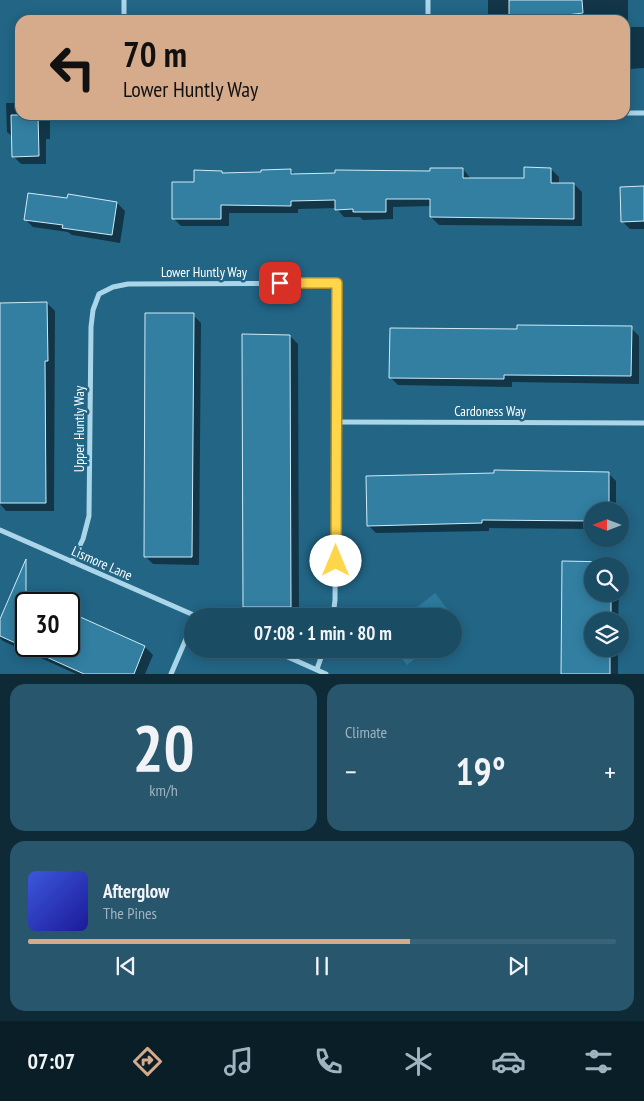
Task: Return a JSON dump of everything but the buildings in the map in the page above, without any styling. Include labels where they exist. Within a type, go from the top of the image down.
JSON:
[{"type":"street","points":[[124,0],[124,15]]},
{"type":"street","points":[[428,0],[428,15]]},
{"type":"street","points":[[630,113],[644,113]]},
{"type":"street","name":"Lower Huntly Way","points":[[99,294],[113,287],[128,284],[337,283],[334,608]]},
{"type":"street","name":"Upper Huntly Way","points":[[72,562],[83,539],[89,516],[92,318],[99,294]]},
{"type":"street","name":"Cardoness Way","points":[[336,422],[644,423]]},
{"type":"street","name":"Lismore Lane","points":[[0,530],[184,611]]},
{"type":"street","points":[[171,674],[184,644]]},
{"type":"street","points":[[290,658],[326,674]]},
{"type":"street","points":[[317,670],[321,658]]},
{"type":"shaded area","points":[[435,593],[447,608],[416,608]]},
{"type":"shaded area","points":[[401,658],[416,658],[407,665]]},
{"type":"route","points":[[280,283],[337,283],[336,561]]}]
